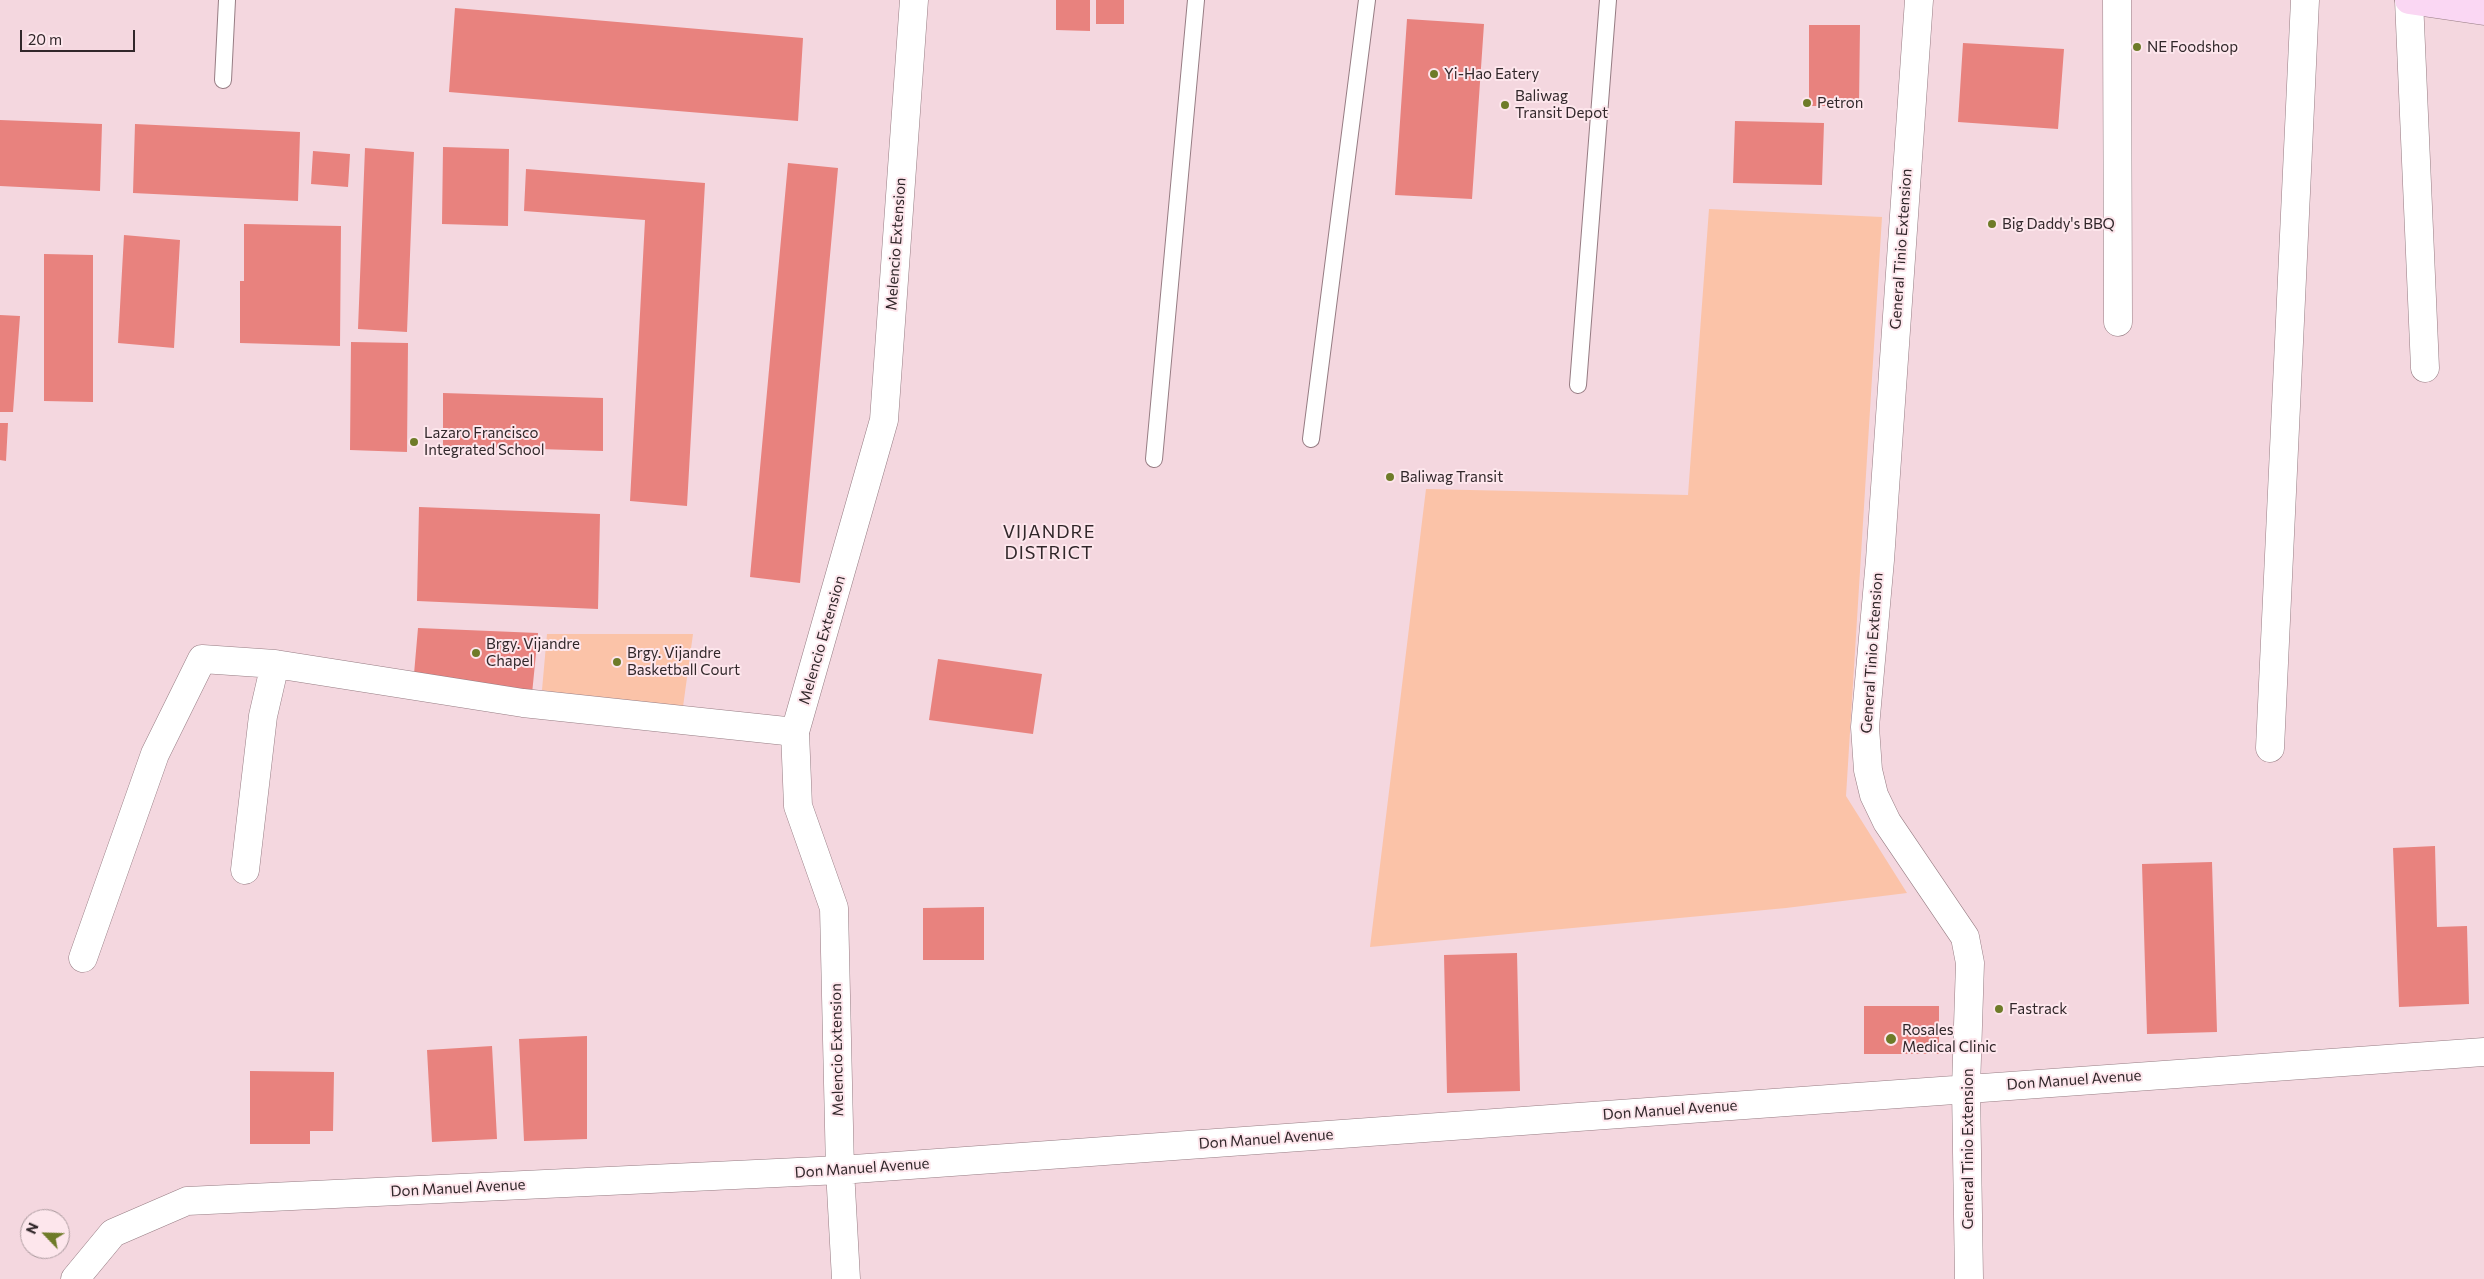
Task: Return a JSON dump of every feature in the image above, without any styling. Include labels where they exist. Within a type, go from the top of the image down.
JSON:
[{"type":"main road","points":[[2409,0],[2484,11]]},
{"type":"street","name":"Melencio Extension","points":[[846,1279],[840,1170],[834,908],[798,806],[795,732],[884,420],[914,0]]},
{"type":"street","name":"General Tinio Extension","points":[[1919,0],[1880,560],[1865,727],[1868,770],[1874,795],[1887,822],[1965,938],[1970,963],[1966,1088],[1969,1279]]},
{"type":"street","points":[[2117,0],[2118,322]]},
{"type":"street","points":[[2270,748],[2305,0]]},
{"type":"street","points":[[2409,0],[2425,368]]},
{"type":"street","points":[[83,958],[155,754],[202,659],[275,664],[523,703],[795,732]]},
{"type":"street","points":[[245,870],[263,716],[275,664]]},
{"type":"street","name":"Don Manuel Avenue","points":[[75,1279],[113,1233],[187,1201],[840,1170],[2484,1052]]},
{"type":"lane","points":[[223,80],[227,0]]},
{"type":"lane","points":[[1154,459],[1196,0]]},
{"type":"lane","points":[[1311,440],[1367,0]]},
{"type":"lane","points":[[1578,385],[1608,0]]},
{"type":"shaded area","points":[[1709,209],[1882,217],[1846,796],[1907,893],[1786,908],[1370,947],[1426,489],[1688,495]]},
{"type":"shaded area","name":"Brgy. Vijandre Basketball Court","points":[[547,634],[693,634],[682,714],[542,690]]},
{"type":"building","points":[[1056,0],[1090,0],[1090,31],[1056,30]]},
{"type":"building","points":[[1096,0],[1124,0],[1124,24],[1096,24]]},
{"type":"building","points":[[455,8],[803,38],[798,121],[449,92]]},
{"type":"building","points":[[1407,19],[1484,24],[1472,199],[1395,195]]},
{"type":"building","points":[[1809,25],[1860,25],[1859,106],[1809,106]]},
{"type":"building","points":[[1963,43],[2064,49],[2058,129],[1958,122]]},
{"type":"building","points":[[0,120],[102,124],[100,191],[0,186]]},
{"type":"building","points":[[1735,121],[1824,123],[1822,185],[1733,183]]},
{"type":"building","points":[[135,124],[300,132],[298,201],[133,193]]},
{"type":"building","points":[[443,147],[509,149],[508,226],[442,224]]},
{"type":"building","points":[[365,148],[414,152],[407,332],[358,329]]},
{"type":"building","points":[[313,151],[350,154],[348,187],[311,184]]},
{"type":"building","points":[[788,163],[838,168],[800,583],[750,577]]},
{"type":"building","points":[[526,169],[705,183],[687,506],[630,501],[645,220],[524,211]]},
{"type":"building","points":[[244,224],[341,226],[340,346],[240,343],[240,281],[244,281]]},
{"type":"building","points":[[124,235],[180,240],[174,348],[118,343]]},
{"type":"building","points":[[44,254],[93,255],[93,402],[44,401]]},
{"type":"building","points":[[0,315],[20,316],[13,412],[0,412]]},
{"type":"building","points":[[351,342],[408,343],[407,452],[350,450]]},
{"type":"building","points":[[443,393],[603,398],[603,451],[443,446]]},
{"type":"building","points":[[0,423],[8,423],[6,461],[0,460]]},
{"type":"building","points":[[419,507],[600,514],[598,609],[417,601]]},
{"type":"building","name":"Brgy. Vijandre Chapel","points":[[418,628],[538,633],[532,694],[414,674]]},
{"type":"building","points":[[938,659],[1042,674],[1033,734],[929,720]]},
{"type":"building","points":[[2435,846],[2437,927],[2467,926],[2469,1004],[2399,1007],[2393,848]]},
{"type":"building","points":[[2212,862],[2217,1032],[2147,1034],[2142,864]]},
{"type":"building","points":[[984,907],[984,960],[923,960],[923,908]]},
{"type":"building","points":[[1517,953],[1520,1091],[1447,1093],[1444,955]]},
{"type":"building","points":[[1864,1006],[1939,1006],[1939,1054],[1864,1054]]},
{"type":"building","points":[[587,1036],[587,1139],[524,1141],[519,1039]]},
{"type":"building","points":[[492,1046],[497,1139],[432,1142],[427,1050]]},
{"type":"building","points":[[250,1071],[334,1072],[333,1131],[310,1131],[310,1144],[250,1144]]},
{"type":"place","name":"NE Foodshop","points":[[2137,47]]},
{"type":"place","name":"Yi-Hao Eatery","points":[[1434,74]]},
{"type":"place","name":"Petron","points":[[1807,103]]},
{"type":"place","name":"Baliwag Transit Depot","points":[[1505,105]]},
{"type":"place","name":"Big Daddy's BBQ","points":[[1992,224]]},
{"type":"place","name":"Lazaro Francisco Integrated School","points":[[414,442]]},
{"type":"place","name":"Baliwag Transit","points":[[1390,477]]},
{"type":"place","name":"Brgy. Vijandre Chapel","points":[[476,653]]},
{"type":"place","name":"Brgy. Vijandre Basketball Court","points":[[617,662]]},
{"type":"place","name":"Fastrack","points":[[1999,1009]]},
{"type":"place","name":"Rosales Medical Clinic","points":[[1891,1039]]},
{"type":"district","name":"VIJANDRE DISTRICT","points":[[1049,542]]}]
